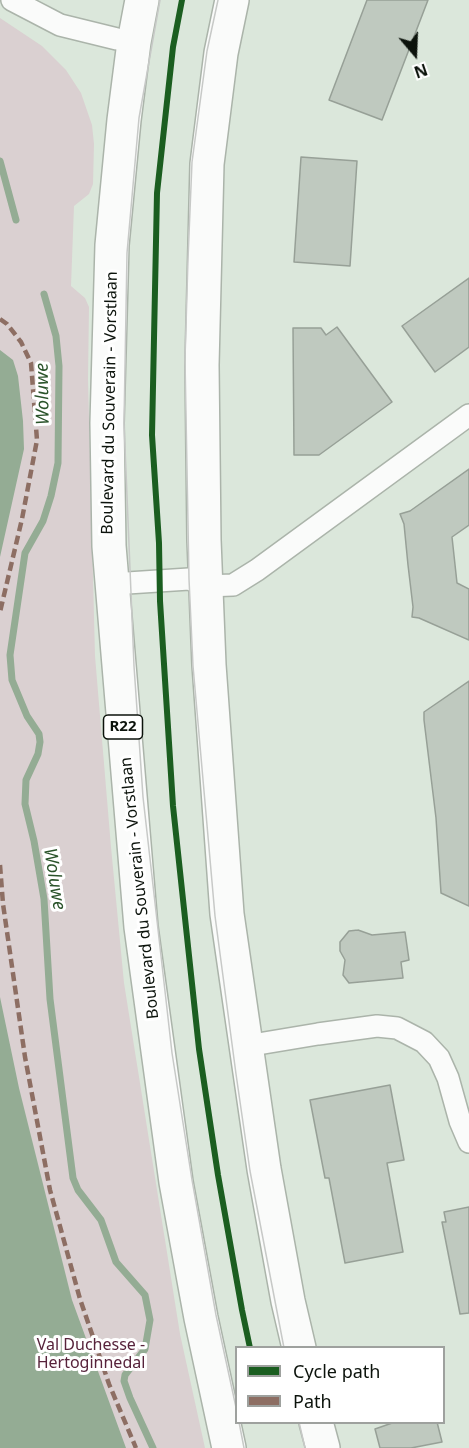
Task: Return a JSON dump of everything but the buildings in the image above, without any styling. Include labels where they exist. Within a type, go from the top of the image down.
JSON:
[{"type":"main road","name":"Boulevard du Souverain - Vorstlaan","points":[[142,0],[124,120],[112,245],[108,423],[109,537],[142,939],[176,1182],[201,1318],[229,1448]]},
{"type":"main road","points":[[232,0],[221,53],[207,164],[202,365],[209,665],[227,914],[266,1180],[288,1301],[299,1346]]},
{"type":"main road","points":[[317,1424],[323,1448]]},
{"type":"street","points":[[12,0],[60,25],[134,42]]},
{"type":"street","points":[[112,584],[189,579],[206,586],[233,585],[469,416]]},
{"type":"street","points":[[246,1046],[377,1026],[397,1028],[424,1042],[439,1058],[448,1078],[460,1121],[469,1143]]},
{"type":"green space","name":"Val Duchesse - Hertoginnedal","points":[[0,18],[42,46],[66,70],[81,93],[92,125],[93,184],[89,194],[74,206],[71,286],[85,298],[89,307],[88,379],[95,656],[111,847],[124,983],[180,1334],[205,1448],[0,1448]]},
{"type":"shaded area","points":[[0,350],[13,360],[18,376],[24,449],[0,557]]},
{"type":"shaded area","points":[[0,997],[19,1088],[72,1300],[126,1448],[0,1448]]},
{"type":"waterway","name":"Woluwe","points":[[0,161],[16,220]]},
{"type":"waterway","name":"Woluwe","points":[[44,294],[56,336],[59,366],[58,463],[43,521],[25,553],[10,655],[12,680],[27,716],[39,734],[40,742],[38,754],[26,780],[25,804],[44,899],[50,999],[73,1178],[78,1190],[101,1220],[116,1262],[145,1295],[150,1320],[145,1349],[125,1375],[124,1381],[153,1448]]},
{"type":"tram line","points":[[160,0],[139,118],[127,253],[124,423],[134,666],[143,797],[172,1053],[216,1315],[235,1403]]},
{"type":"tram line","points":[[218,0],[207,51],[192,162],[188,259],[185,359],[193,666],[215,916],[236,1074],[250,1171],[284,1346]]},
{"type":"tram line","points":[[239,1424],[244,1448]]},
{"type":"tram line","points":[[299,1424],[305,1448]]},
{"type":"marked path","points":[[0,319],[21,342],[31,363],[37,440],[22,519],[0,612]]},
{"type":"marked path","points":[[0,865],[3,904],[25,1057],[50,1190],[80,1299],[109,1384],[136,1448]]},
{"type":"cycle path","points":[[182,0],[173,47],[157,193],[152,435],[160,601],[173,806],[199,1049],[218,1175],[250,1346]]}]
